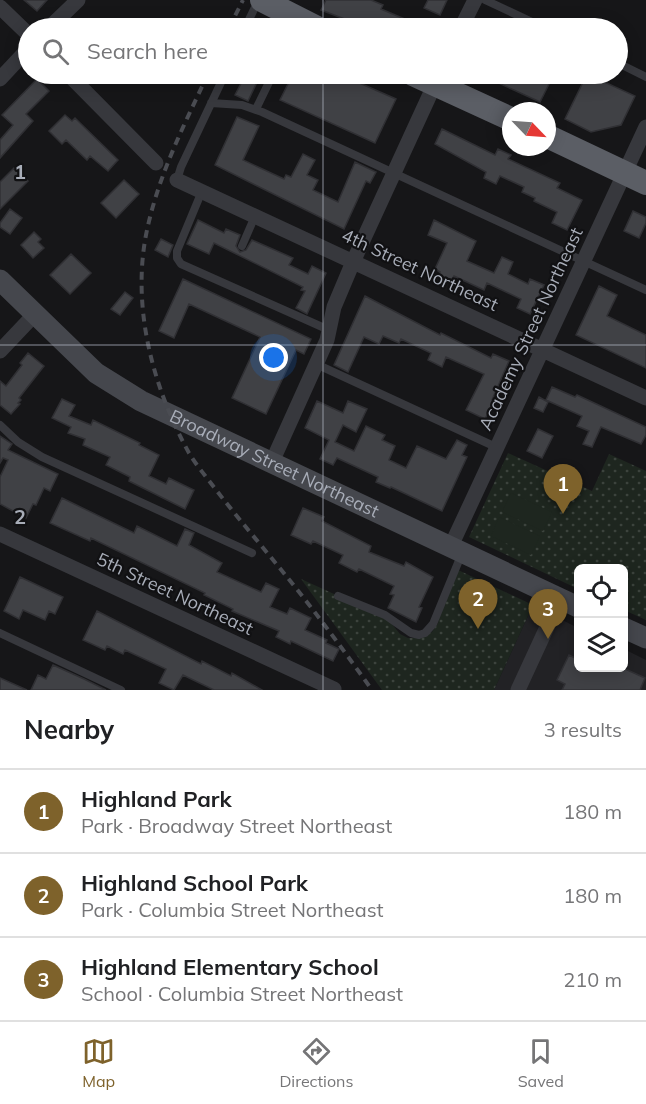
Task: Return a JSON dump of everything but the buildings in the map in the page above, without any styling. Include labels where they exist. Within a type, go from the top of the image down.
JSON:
[{"type":"highway","points":[[260,0],[290,18]]},
{"type":"highway","points":[[447,84],[502,114]]},
{"type":"highway","points":[[556,140],[635,178]]},
{"type":"main road","name":"Broadway Street Northeast","points":[[0,280],[81,360],[116,387],[141,401],[569,602]]},
{"type":"main road","points":[[628,630],[646,638]]},
{"type":"street","points":[[59,18],[78,0]]},
{"type":"street","points":[[466,18],[475,0]]},
{"type":"street","points":[[0,7],[18,24]]},
{"type":"street","points":[[0,79],[18,60]]},
{"type":"street","points":[[78,84],[156,162]]},
{"type":"street","points":[[272,462],[327,340],[334,307],[353,262],[436,84]]},
{"type":"street","name":"Academy Street Northeast","points":[[456,549],[498,448],[584,262],[635,178],[646,127]]},
{"type":"street","name":"4th Street Northeast","points":[[177,180],[646,398]]},
{"type":"street","points":[[0,351],[35,314]]},
{"type":"street","name":"5th Street Northeast","points":[[0,534],[334,689]]},
{"type":"street","points":[[518,690],[569,602]]},
{"type":"lane","points":[[250,18],[260,0]]},
{"type":"lane","points":[[484,0],[523,18]]},
{"type":"lane","points":[[628,68],[646,77]]},
{"type":"lane","points":[[177,180],[220,84]]},
{"type":"lane","points":[[256,109],[268,84]]},
{"type":"lane","points":[[211,103],[242,105],[256,109],[646,290]]},
{"type":"lane","points":[[202,191],[177,251],[177,258],[181,264],[329,330]]},
{"type":"lane","points":[[242,246],[255,216]]},
{"type":"lane","points":[[316,364],[498,448]]},
{"type":"lane","points":[[0,425],[18,442],[42,457],[252,553]]},
{"type":"lane","points":[[338,596],[385,615],[411,633],[419,635],[425,633],[434,624],[456,549]]},
{"type":"lane","points":[[0,633],[121,690]]},
{"type":"shaded area","points":[[508,453],[592,491],[609,454],[646,471],[646,620],[628,612],[628,564],[574,564],[574,587],[469,537]]},
{"type":"shaded area","points":[[511,493],[552,512],[543,531],[502,512]]},
{"type":"shaded area","points":[[499,517],[540,536],[531,555],[491,536]]},
{"type":"shaded area","points":[[458,570],[533,605],[494,690],[382,690],[301,579],[387,618],[400,634],[408,638],[416,638],[432,632],[438,623],[441,608]]},
{"type":"shaded area","points":[[533,605],[574,626],[574,672],[628,672],[628,651],[646,660],[646,690],[494,690]]},
{"type":"railway","points":[[234,18],[243,0]]},
{"type":"railway","points":[[203,84],[165,169],[147,230],[142,287],[148,344],[155,373],[189,453],[309,605],[372,690]]},
{"type":"place","name":"Highland Park","points":[[563,514]]},
{"type":"place","name":"Highland School Park","points":[[478,629]]},
{"type":"place","name":"Highland Elementary School","points":[[548,639]]}]
